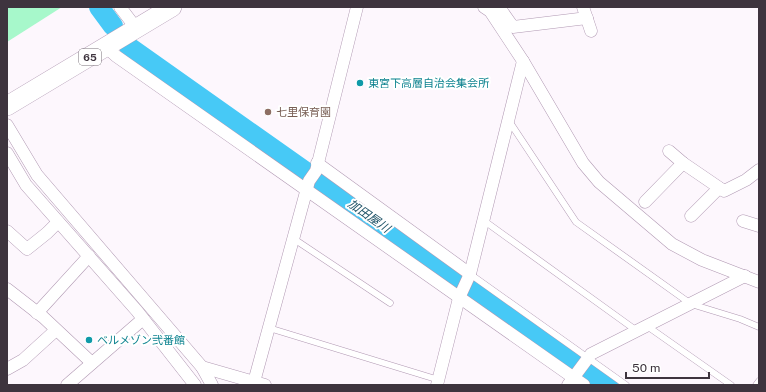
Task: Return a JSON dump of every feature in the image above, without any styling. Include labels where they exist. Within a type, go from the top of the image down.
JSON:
[{"type":"main road","name":"65","points":[[7,106],[172,7]]},
{"type":"street","points":[[120,7],[136,28]]},
{"type":"street","points":[[202,367],[260,383],[269,328],[312,176],[357,7]]},
{"type":"street","points":[[484,7],[490,11],[523,61],[583,163],[599,182],[672,244],[702,260],[759,282]]},
{"type":"street","points":[[499,7],[513,26],[585,12],[591,31]]},
{"type":"street","points":[[106,47],[116,56],[470,274]]},
{"type":"street","points":[[438,382],[459,298],[470,274],[523,61]]},
{"type":"street","points":[[7,125],[37,174],[202,367],[212,385]]},
{"type":"street","points":[[669,151],[683,163],[724,191],[746,180],[759,170]]},
{"type":"street","points":[[7,153],[26,185],[143,319],[195,385]]},
{"type":"street","points":[[645,202],[683,163]]},
{"type":"street","points":[[312,176],[459,298],[579,371],[584,385]]},
{"type":"street","points":[[691,216],[719,188]]},
{"type":"street","points":[[743,221],[759,226]]},
{"type":"street","points":[[7,231],[27,249],[58,222]]},
{"type":"street","points":[[37,313],[89,256]]},
{"type":"street","points":[[579,371],[591,354],[745,276]]},
{"type":"street","points":[[7,289],[37,313],[92,363]]},
{"type":"street","points":[[67,385],[143,319]]},
{"type":"street","points":[[7,369],[23,360],[56,330]]},
{"type":"lane","points":[[508,121],[576,222],[691,304],[740,319],[759,328]]},
{"type":"lane","points":[[484,220],[642,328],[731,385]]},
{"type":"lane","points":[[294,239],[390,303]]},
{"type":"lane","points":[[470,274],[579,371],[626,385]]},
{"type":"lane","points":[[269,328],[438,382]]},
{"type":"lane","points":[[756,385],[759,381]]},
{"type":"green space","points":[[7,7],[62,7],[7,42]]},
{"type":"waterway","name":"加田屋川","points":[[99,7],[113,26]]},
{"type":"waterway","name":"加田屋川","points":[[129,47],[608,385]]},
{"type":"place","name":"東宮下高層自治会集会所","points":[[360,83]]},
{"type":"place","name":"七里保育園","points":[[268,112]]},
{"type":"place","name":"ベルメゾン弐番館","points":[[89,340]]}]
